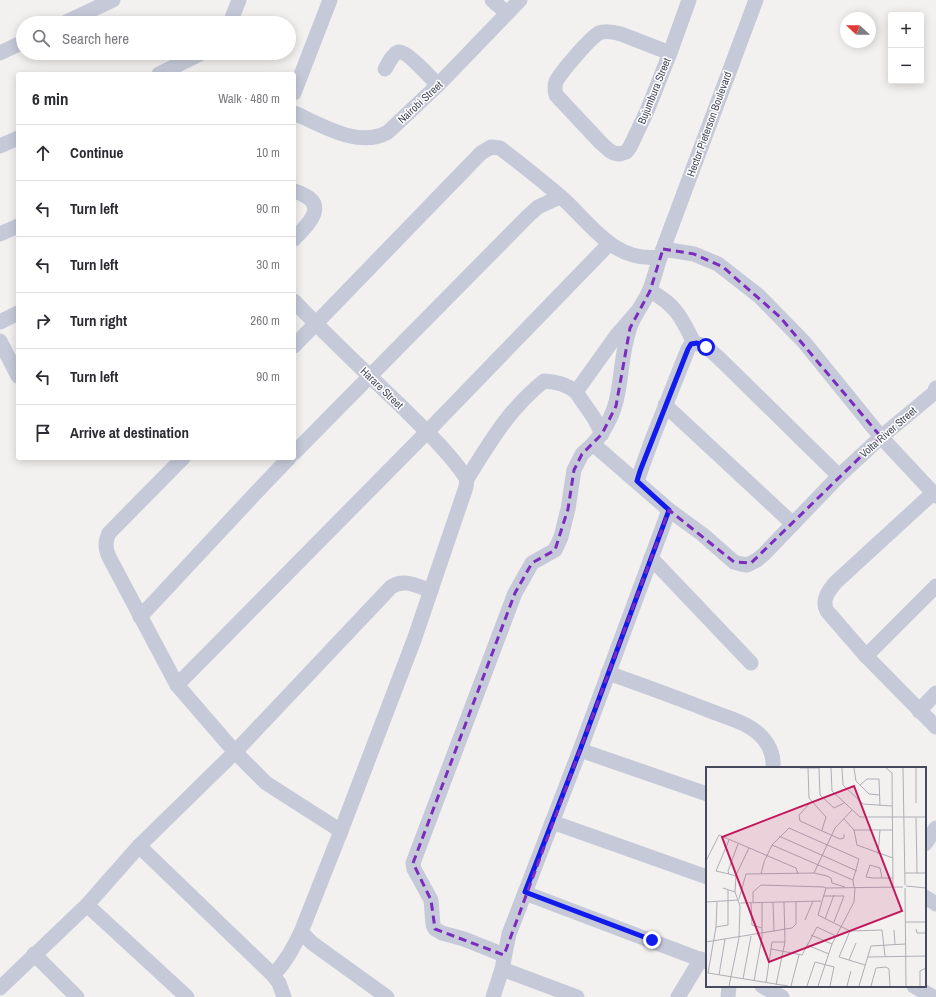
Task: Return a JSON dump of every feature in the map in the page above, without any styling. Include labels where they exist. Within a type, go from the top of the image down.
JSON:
[{"type":"street","points":[[79,16],[114,0]]},
{"type":"street","points":[[233,16],[239,0]]},
{"type":"street","points":[[296,88],[330,0]]},
{"type":"street","points":[[492,0],[507,13]]},
{"type":"street","name":"Nairobi Street","points":[[296,114],[349,136],[359,138],[376,137],[388,132],[438,85],[520,0]]},
{"type":"street","name":"Bujumbura Street","points":[[670,52],[612,31],[599,34],[593,38],[556,81],[556,95],[601,143],[614,153],[620,154],[626,152],[630,147],[670,52],[689,0]]},
{"type":"street","name":"Hector Pieterson Boulevard","points":[[637,312],[650,291],[661,253],[756,0]]},
{"type":"street","points":[[0,53],[16,45]]},
{"type":"street","points":[[385,69],[395,54],[402,52],[438,85]]},
{"type":"street","points":[[163,72],[188,60]]},
{"type":"street","points":[[0,146],[16,139]]},
{"type":"street","points":[[296,344],[487,148],[500,148],[560,197],[609,244],[632,256],[643,258],[661,253],[694,254],[718,264],[780,316],[804,342],[881,437],[934,495],[836,582],[826,595],[825,604],[827,611],[866,656],[936,727]]},
{"type":"street","points":[[296,192],[308,196],[313,201],[315,209],[313,218],[296,237]]},
{"type":"street","points":[[296,451],[528,216],[538,207],[560,197]]},
{"type":"street","points":[[0,234],[16,227]]},
{"type":"street","points":[[176,685],[427,432],[609,244]]},
{"type":"street","points":[[650,291],[663,298],[678,312],[694,343]]},
{"type":"street","name":"Harare Street","points":[[296,303],[427,432],[455,461],[467,479]]},
{"type":"street","points":[[576,392],[616,336],[637,312]]},
{"type":"street","points":[[577,997],[503,962],[464,939],[435,930],[430,900],[414,869],[413,863],[515,593],[532,563],[555,550],[568,509],[574,470],[582,454],[597,439],[608,424],[616,406],[620,391],[627,341],[630,328],[637,312]]},
{"type":"street","points":[[0,322],[16,314]]},
{"type":"street","points":[[0,341],[16,372]]},
{"type":"street","points":[[637,481],[665,404],[688,349],[691,344],[694,343],[706,347],[722,361],[839,476]]},
{"type":"street","points":[[273,975],[289,956],[301,932],[341,831],[414,640],[466,487],[467,479],[511,413],[532,390],[544,381],[556,382],[569,386],[576,392],[594,418],[597,439]]},
{"type":"street","name":"Volta River Street","points":[[597,439],[637,481],[669,510],[702,534],[728,557],[738,564],[744,565],[757,560],[839,476],[881,437],[935,392]]},
{"type":"street","points":[[665,404],[793,524]]},
{"type":"street","points":[[181,460],[109,533],[106,550],[109,557],[176,685],[235,752],[266,783],[341,831]]},
{"type":"street","points":[[140,617],[287,460]]},
{"type":"street","points":[[493,997],[503,962],[506,940],[580,750],[669,510]]},
{"type":"street","points":[[651,558],[751,663]]},
{"type":"street","points":[[0,988],[87,905],[140,846],[235,752],[391,587],[397,583],[410,583],[431,591]]},
{"type":"street","points":[[866,656],[936,586]]},
{"type":"street","points":[[608,673],[729,718],[754,730],[769,746],[773,755],[774,767]]},
{"type":"street","points":[[919,711],[936,692]]},
{"type":"street","points":[[580,750],[706,794]]},
{"type":"street","points":[[552,822],[706,877]]},
{"type":"street","points":[[926,843],[936,828]]},
{"type":"street","points":[[140,846],[273,975],[279,983],[284,997],[289,997]]},
{"type":"street","points":[[525,892],[704,961],[678,997]]},
{"type":"street","points":[[926,898],[936,904]]},
{"type":"street","points":[[87,905],[187,997]]},
{"type":"street","points":[[301,932],[312,943],[387,997]]},
{"type":"street","points":[[34,954],[76,997]]},
{"type":"street","points":[[728,997],[729,987]]},
{"type":"street","points":[[764,987],[782,997]]},
{"type":"street","points":[[916,987],[933,997]]},
{"type":"highlighted area","points":[[663,249],[694,254],[723,267],[780,317],[881,437],[751,563],[734,562],[669,510],[504,955],[435,929],[431,900],[413,863],[515,593],[532,563],[555,550],[568,509],[574,470],[582,454],[602,434],[616,406],[630,328],[650,291]]},
{"type":"route","points":[[652,940],[525,892],[580,750],[669,510],[637,481],[640,471],[690,345],[696,343],[706,347]]}]
